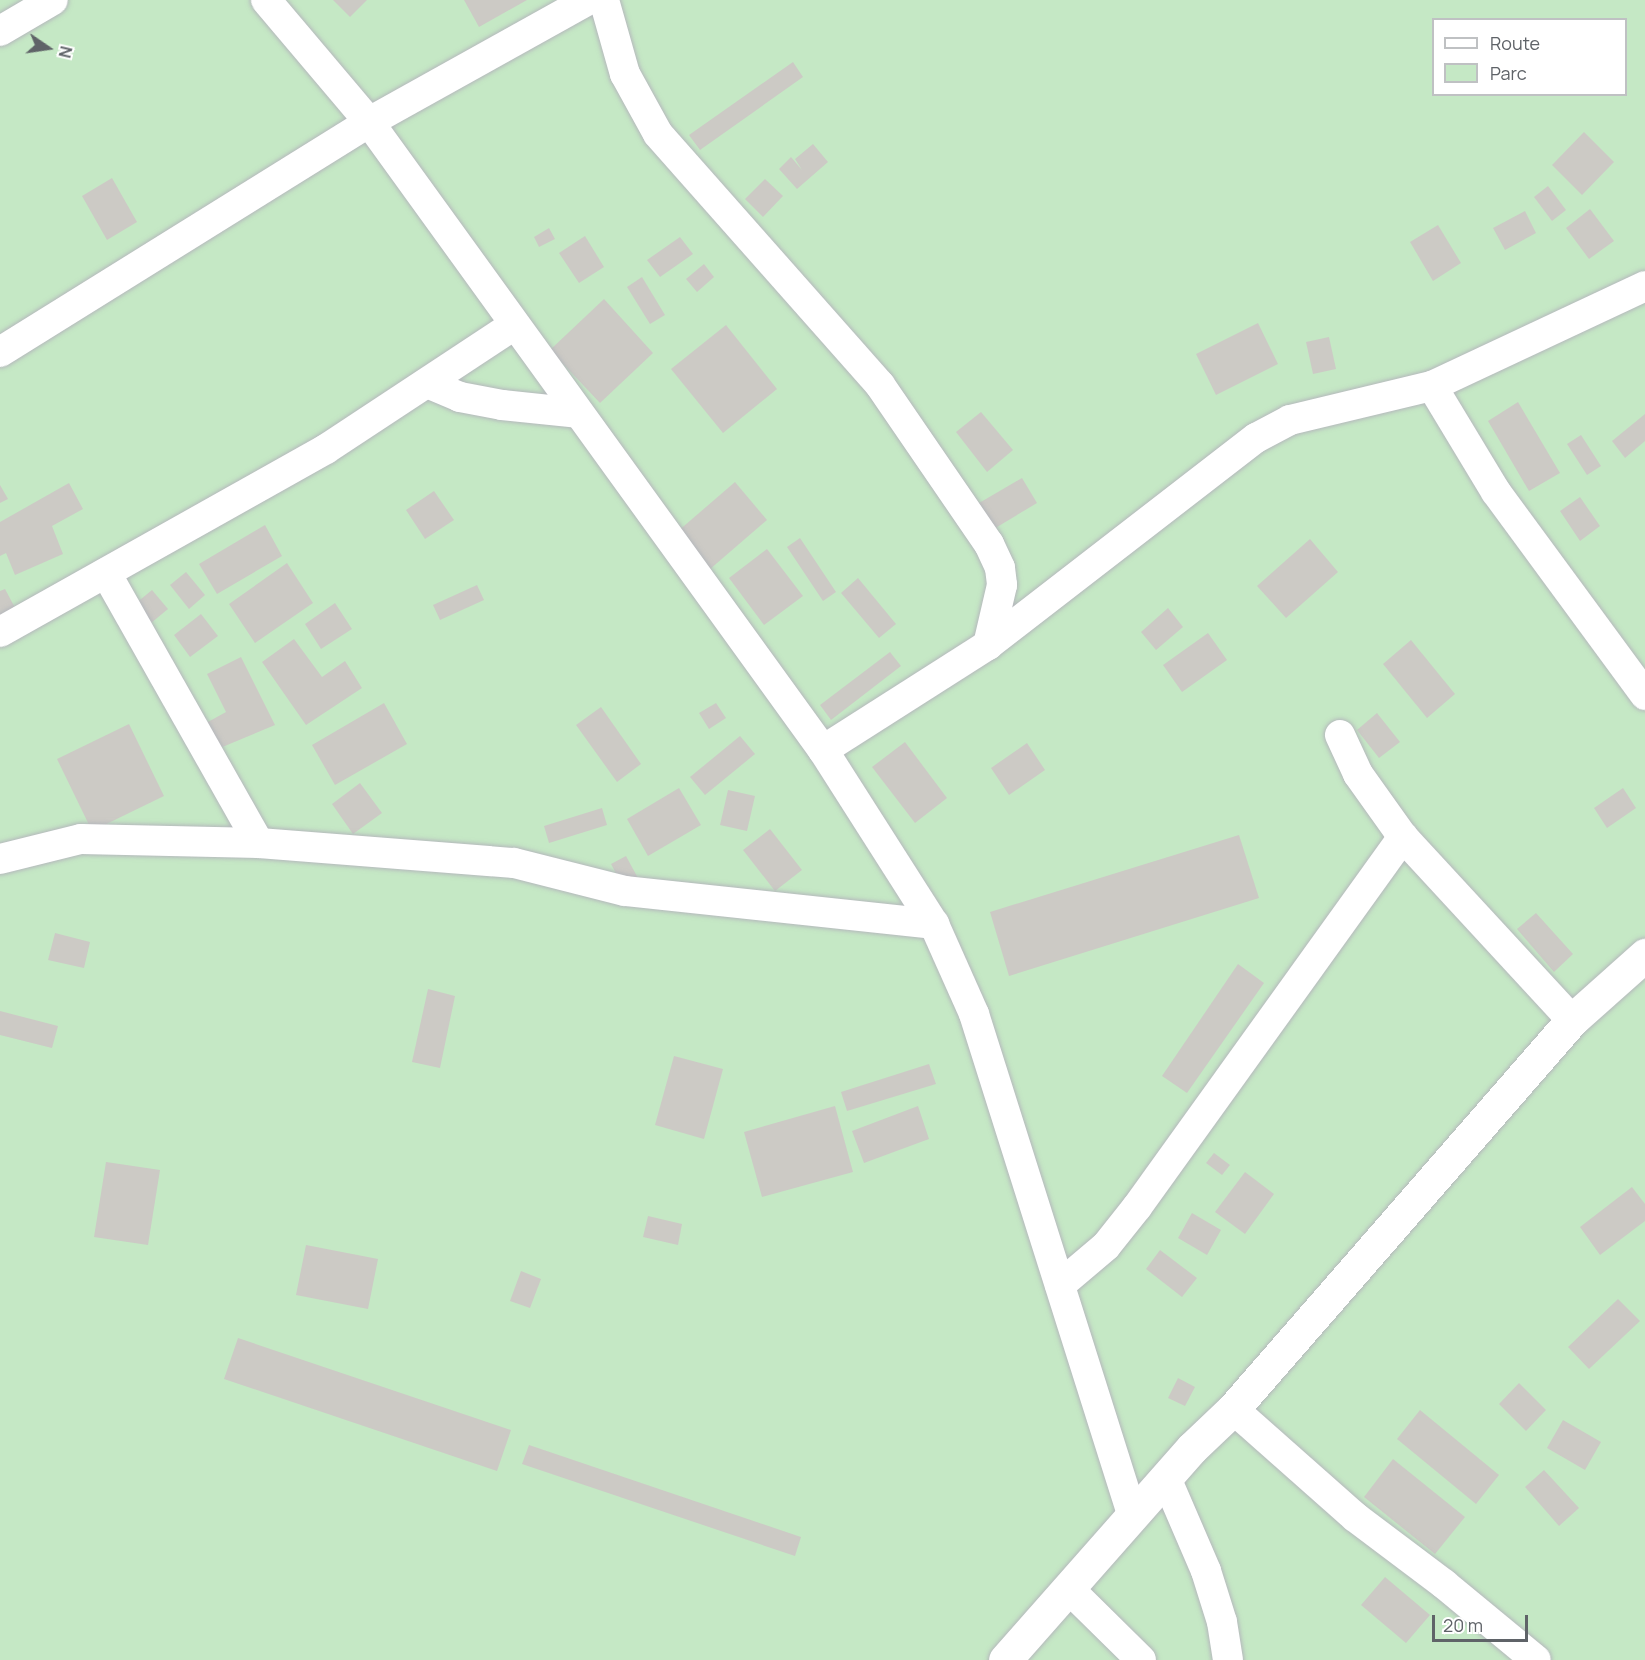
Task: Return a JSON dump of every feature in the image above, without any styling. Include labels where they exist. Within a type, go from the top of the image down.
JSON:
[{"type":"street","points":[[0,31],[53,0]]},
{"type":"street","points":[[266,0],[369,122],[823,750],[934,924],[974,1014],[1132,1514]]},
{"type":"street","points":[[0,352],[369,122],[588,0]]},
{"type":"street","points":[[604,0],[625,74],[658,134],[880,386],[989,544],[1000,568],[1002,585],[988,645]]},
{"type":"street","points":[[823,750],[988,645],[1256,438],[1290,420],[1432,386],[1645,286]]},
{"type":"street","points":[[0,632],[326,449],[514,325]]},
{"type":"street","points":[[427,382],[460,397],[502,405],[578,413]]},
{"type":"street","points":[[1432,386],[1496,492],[1645,695]]},
{"type":"street","points":[[106,573],[259,843]]},
{"type":"street","points":[[1340,735],[1358,774],[1403,837],[1572,1020]]},
{"type":"street","points":[[1060,1285],[1106,1246],[1137,1207],[1403,837]]},
{"type":"street","points":[[0,859],[81,839],[259,843],[514,863],[625,891],[934,924]]},
{"type":"street","points":[[1005,1660],[1132,1514],[1233,1409],[1572,1020],[1645,955]]},
{"type":"street","points":[[1233,1409],[1355,1517],[1444,1584],[1536,1660]]},
{"type":"street","points":[[1166,1478],[1206,1571],[1222,1622],[1228,1660]]},
{"type":"street","points":[[1069,1589],[1141,1660]]},
{"type":"green space","points":[[0,0],[1645,0],[1645,1660],[0,1660]]},
{"type":"building","points":[[333,0],[367,0],[350,17]]},
{"type":"building","points":[[464,0],[527,0],[479,27]]},
{"type":"building","points":[[793,62],[803,77],[700,150],[689,135]]},
{"type":"building","points":[[1584,132],[1614,162],[1582,195],[1552,165]]},
{"type":"building","points":[[813,144],[828,162],[797,189],[779,169],[791,157],[802,170],[795,159]]},
{"type":"building","points":[[112,178],[137,222],[107,240],[82,196]]},
{"type":"building","points":[[765,179],[783,196],[763,217],[745,199]]},
{"type":"building","points":[[1548,186],[1566,210],[1552,221],[1534,197]]},
{"type":"building","points":[[1590,209],[1614,241],[1589,259],[1566,228]]},
{"type":"building","points":[[1525,211],[1536,233],[1505,250],[1493,228]]},
{"type":"building","points":[[1438,225],[1461,263],[1433,281],[1410,242]]},
{"type":"building","points":[[549,228],[555,239],[539,247],[534,237]]},
{"type":"building","points":[[585,236],[604,267],[579,283],[559,253]]},
{"type":"building","points":[[680,237],[693,254],[660,277],[647,260]]},
{"type":"building","points":[[704,264],[714,277],[697,292],[686,279]]},
{"type":"building","points":[[642,277],[665,315],[650,324],[627,287]]},
{"type":"building","points":[[604,299],[653,353],[600,403],[550,350]]},
{"type":"building","points":[[1258,323],[1278,364],[1216,395],[1196,354]]},
{"type":"building","points":[[726,325],[777,389],[723,433],[671,369]]},
{"type":"building","points":[[1329,337],[1336,369],[1313,374],[1306,342]]},
{"type":"building","points":[[1518,402],[1560,473],[1529,491],[1488,421]]},
{"type":"building","points":[[981,412],[1013,450],[987,472],[956,432]]},
{"type":"building","points":[[1645,414],[1645,441],[1625,458],[1612,441]]},
{"type":"building","points":[[1581,435],[1601,466],[1587,475],[1567,444]]},
{"type":"building","points":[[1022,478],[1037,503],[977,539],[962,513]]},
{"type":"building","points":[[735,482],[767,520],[709,570],[677,532]]},
{"type":"building","points":[[69,483],[83,509],[52,526],[63,554],[15,575],[6,553],[0,556],[0,522]]},
{"type":"building","points":[[0,485],[8,499],[0,503]]},
{"type":"building","points":[[434,491],[454,520],[425,539],[406,510]]},
{"type":"building","points":[[1580,497],[1600,526],[1580,541],[1560,511]]},
{"type":"building","points":[[265,525],[282,556],[217,594],[199,564]]},
{"type":"building","points":[[800,538],[836,592],[823,601],[787,547]]},
{"type":"building","points":[[1310,539],[1338,572],[1286,618],[1257,586]]},
{"type":"building","points":[[767,549],[803,596],[764,625],[729,578]]},
{"type":"building","points":[[287,563],[313,603],[255,643],[229,604]]},
{"type":"building","points":[[186,572],[205,595],[189,609],[170,585]]},
{"type":"building","points":[[858,578],[896,624],[879,638],[841,593]]},
{"type":"building","points":[[477,585],[484,600],[440,620],[433,605]]},
{"type":"building","points":[[5,589],[20,617],[0,622],[0,591]]},
{"type":"building","points":[[152,590],[168,609],[151,623],[135,604]]},
{"type":"building","points":[[335,603],[352,629],[321,649],[305,624]]},
{"type":"building","points":[[1168,608],[1183,627],[1156,650],[1141,632]]},
{"type":"building","points":[[201,614],[218,636],[190,657],[174,635]]},
{"type":"building","points":[[1208,633],[1227,660],[1182,692],[1163,665]]},
{"type":"building","points":[[294,639],[322,677],[345,661],[362,688],[306,725],[262,662]]},
{"type":"building","points":[[1411,640],[1455,694],[1427,718],[1383,664]]},
{"type":"building","points":[[890,652],[901,666],[831,720],[820,705]]},
{"type":"building","points":[[241,657],[275,725],[220,748],[206,723],[226,712],[207,674]]},
{"type":"building","points":[[384,703],[407,744],[335,785],[312,745]]},
{"type":"building","points":[[716,703],[726,718],[709,729],[699,713]]},
{"type":"building","points":[[601,707],[641,764],[617,782],[576,725]]},
{"type":"building","points":[[1377,713],[1400,742],[1379,758],[1357,730]]},
{"type":"building","points":[[129,724],[164,796],[92,831],[57,759]]},
{"type":"building","points":[[740,736],[755,754],[705,795],[690,777]]},
{"type":"building","points":[[905,742],[947,798],[915,823],[872,767]]},
{"type":"building","points":[[1027,743],[1045,770],[1009,795],[991,768]]},
{"type":"building","points":[[360,783],[382,813],[353,834],[332,804]]},
{"type":"building","points":[[679,788],[701,825],[648,856],[627,819]]},
{"type":"building","points":[[1623,788],[1636,808],[1607,828],[1594,808]]},
{"type":"building","points":[[728,790],[755,796],[747,831],[720,825]]},
{"type":"building","points":[[602,808],[607,825],[549,843],[544,826]]},
{"type":"building","points":[[770,829],[802,870],[775,891],[743,850]]},
{"type":"building","points":[[1239,835],[1259,898],[1009,976],[990,912]]},
{"type":"building","points":[[626,856],[639,880],[624,888],[611,864]]},
{"type":"building","points":[[1536,913],[1573,954],[1554,972],[1517,929]]},
{"type":"building","points":[[55,933],[90,942],[84,968],[48,960]]},
{"type":"building","points":[[1238,964],[1264,983],[1187,1093],[1162,1076]]},
{"type":"building","points":[[428,989],[455,996],[440,1068],[412,1062]]},
{"type":"building","points":[[0,1011],[58,1026],[52,1048],[0,1035]]},
{"type":"building","points":[[674,1056],[723,1069],[704,1139],[655,1125]]},
{"type":"building","points":[[929,1064],[936,1084],[847,1111],[841,1092]]},
{"type":"building","points":[[835,1106],[853,1172],[762,1197],[744,1132]]},
{"type":"building","points":[[918,1106],[929,1139],[864,1163],[852,1131]]},
{"type":"building","points":[[1214,1153],[1230,1165],[1222,1175],[1206,1163]]},
{"type":"building","points":[[106,1162],[160,1170],[148,1245],[94,1237]]},
{"type":"building","points":[[1245,1172],[1274,1194],[1245,1234],[1215,1212]]},
{"type":"building","points":[[1632,1187],[1645,1204],[1645,1221],[1600,1255],[1580,1227]]},
{"type":"building","points":[[1192,1213],[1221,1230],[1207,1255],[1178,1238]]},
{"type":"building","points":[[648,1216],[682,1224],[678,1245],[643,1237]]},
{"type":"building","points":[[306,1245],[378,1259],[368,1309],[296,1295]]},
{"type":"building","points":[[1160,1250],[1197,1278],[1182,1297],[1146,1269]]},
{"type":"building","points":[[521,1271],[541,1279],[530,1308],[510,1301]]},
{"type":"building","points":[[1618,1299],[1640,1321],[1589,1369],[1568,1347]]},
{"type":"building","points":[[238,1338],[511,1430],[497,1471],[224,1379]]},
{"type":"building","points":[[1178,1378],[1195,1387],[1185,1406],[1168,1398]]},
{"type":"building","points":[[1519,1383],[1546,1410],[1526,1431],[1499,1404]]},
{"type":"building","points":[[1420,1410],[1499,1475],[1476,1504],[1397,1439]]},
{"type":"building","points":[[1563,1420],[1601,1442],[1585,1470],[1547,1448]]},
{"type":"building","points":[[529,1445],[801,1537],[795,1556],[522,1464]]},
{"type":"building","points":[[1393,1459],[1465,1517],[1435,1554],[1364,1497]]},
{"type":"building","points":[[1544,1470],[1579,1508],[1559,1526],[1525,1487]]},
{"type":"building","points":[[1385,1577],[1430,1615],[1406,1643],[1361,1605]]}]
